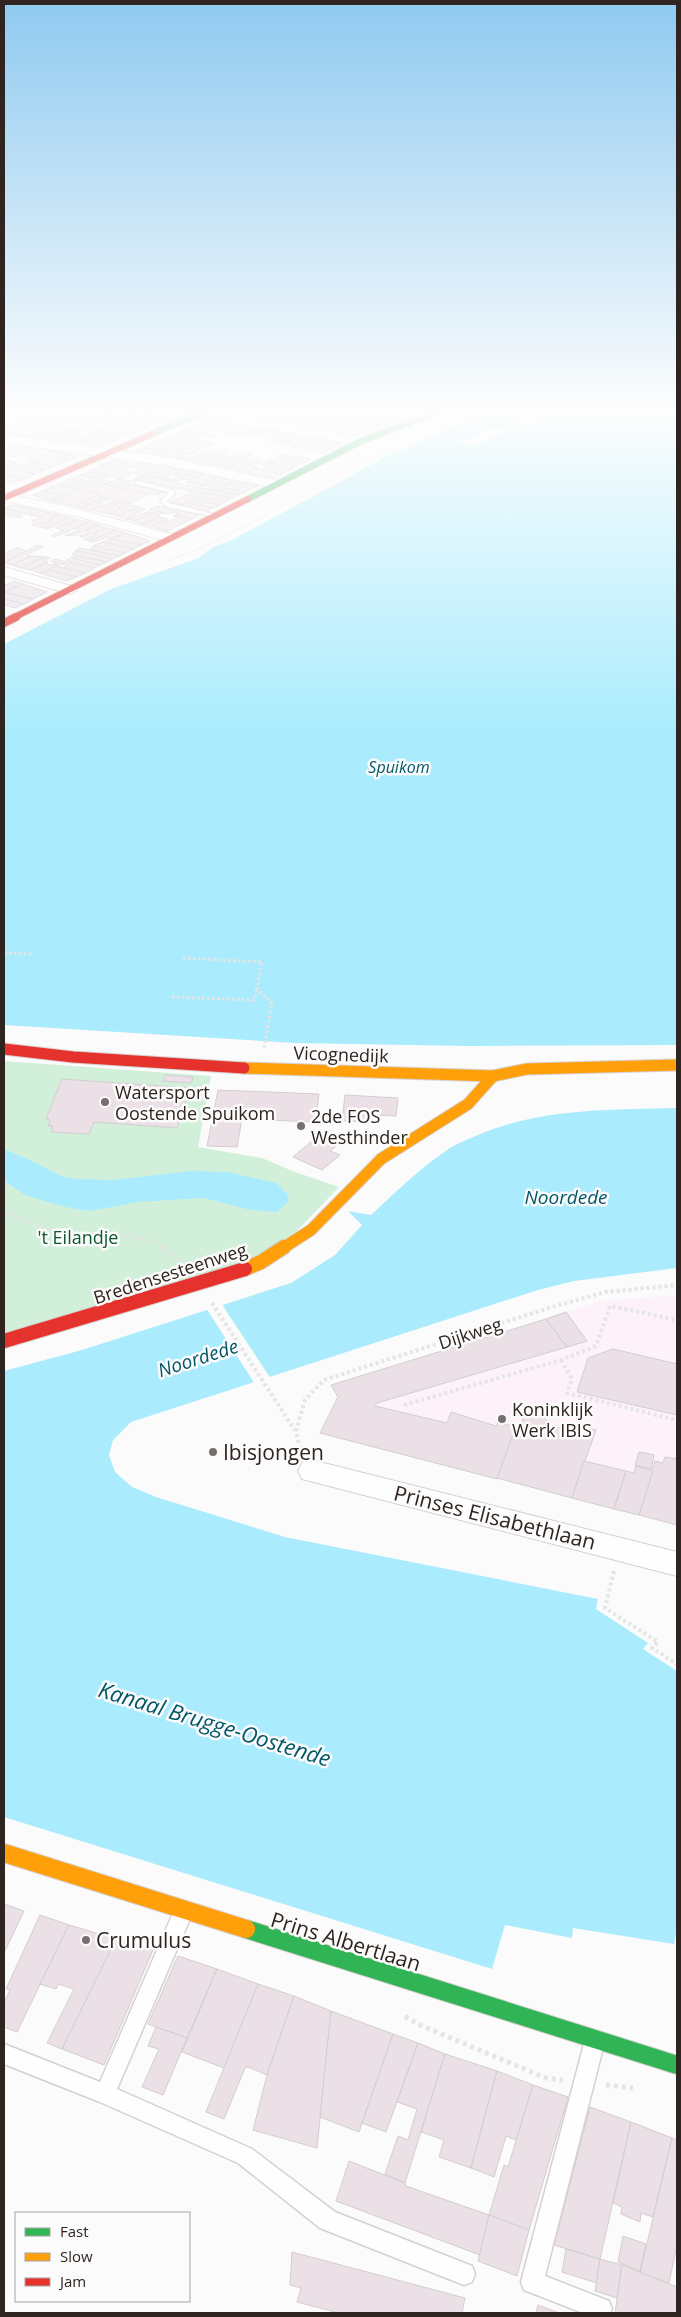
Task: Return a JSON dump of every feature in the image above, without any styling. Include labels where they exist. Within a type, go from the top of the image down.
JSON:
[{"type":"street","points":[[90,516],[170,538]]},
{"type":"street","points":[[4,623],[213,516]]},
{"type":"street","points":[[4,571],[70,590]]},
{"type":"street","name":"Vicognedijk","points":[[4,1049],[73,1057],[260,1069],[493,1076],[527,1068],[677,1066]]},
{"type":"street","name":"Bredensesteenweg","points":[[4,1341],[230,1275],[261,1262],[310,1230],[381,1159],[468,1104],[493,1076]]},
{"type":"street","name":"Prinses Elisabethlaan","points":[[312,1471],[677,1564]]},
{"type":"street","name":"Prins Albertlaan","points":[[4,1853],[677,2065]]},
{"type":"lane","points":[[105,2094],[184,1910]]},
{"type":"lane","points":[[595,2039],[532,2282],[601,2308]]},
{"type":"lane","points":[[4,2054],[105,2094],[244,2156],[328,2220],[464,2274]]},
{"type":"path","points":[[166,562],[206,546],[262,516]]},
{"type":"path","points":[[4,953],[31,954]]},
{"type":"path","points":[[172,997],[254,1000],[257,990],[262,962],[183,958]]},
{"type":"path","points":[[257,990],[272,1003],[260,1069]]},
{"type":"path","points":[[4,1213],[46,1227],[70,1232],[146,1238],[172,1251],[201,1283]]},
{"type":"path","name":"Dijkweg","points":[[209,1298],[296,1432],[305,1400],[324,1380],[552,1307],[606,1292],[677,1285]]},
{"type":"path","points":[[404,1404],[561,1360],[596,1346],[610,1306],[677,1320]]},
{"type":"path","points":[[561,1360],[572,1378],[567,1393],[677,1420]]},
{"type":"path","points":[[619,1549],[605,1608],[658,1642],[652,1648],[677,1664]]},
{"type":"shaded area","name":"Koninklijk Werk IBIS","points":[[677,1295],[677,1525],[320,1433],[338,1397],[331,1385],[601,1301]]},
{"type":"green space","name":"'t Eilandje","points":[[4,1061],[211,1076],[198,1147],[262,1158],[339,1187],[295,1233],[238,1267],[4,1334]]},
{"type":"water","name":"Spuikom","points":[[276,516],[677,516],[677,1045],[467,1046],[295,1043],[4,1025],[4,644],[111,589],[199,558],[213,547],[228,542]]},
{"type":"water","points":[[677,1108],[677,1268],[574,1281],[538,1290],[131,1422],[113,1440],[109,1455],[115,1472],[132,1487],[156,1497],[285,1537],[598,1599],[596,1609],[648,1643],[643,1649],[677,1671],[677,1927],[674,1944],[573,1928],[572,1938],[505,1925],[492,1969],[4,1817],[4,1371],[82,1350],[291,1283],[335,1255],[362,1225],[348,1211],[371,1215],[439,1155],[453,1146],[478,1135],[502,1126],[551,1115],[601,1110]]},
{"type":"water","points":[[4,1149],[61,1176],[77,1179],[113,1180],[190,1171],[228,1172],[276,1183],[288,1195],[289,1201],[277,1212],[250,1210],[204,1198],[138,1202],[90,1211],[65,1207],[25,1195],[4,1181]]},
{"type":"pier","points":[[221,1303],[271,1379],[255,1384],[206,1308]]},
{"type":"building","points":[[43,516],[58,516],[36,526],[31,525],[37,522],[32,521]]},
{"type":"building","points":[[58,516],[69,517],[44,528],[39,527]]},
{"type":"building","points":[[117,516],[131,516],[126,519]]},
{"type":"building","points":[[135,516],[146,516],[134,521],[126,519]]},
{"type":"building","points":[[146,516],[159,517],[142,524],[134,521]]},
{"type":"building","points":[[174,516],[192,519],[167,531],[151,526],[163,521],[167,522],[177,517]]},
{"type":"building","points":[[181,516],[197,516],[192,519]]},
{"type":"building","points":[[69,517],[78,520],[47,529],[43,528]]},
{"type":"building","points":[[159,517],[168,519],[151,526],[142,524]]},
{"type":"building","points":[[78,520],[89,522],[55,537],[51,536],[64,530],[56,528]]},
{"type":"building","points":[[89,522],[98,525],[72,536],[65,535],[80,530],[75,528]]},
{"type":"building","points":[[98,525],[107,528],[83,537],[79,536],[89,532],[85,530]]},
{"type":"building","points":[[107,528],[116,530],[89,541],[84,539],[98,534],[94,533]]},
{"type":"building","points":[[116,530],[126,533],[110,539],[107,537],[94,542],[89,541]]},
{"type":"building","points":[[126,533],[150,541],[141,545],[110,539]]},
{"type":"building","points":[[110,539],[141,545],[133,549],[103,542]]},
{"type":"building","points":[[103,542],[133,549],[125,553],[107,549],[110,547],[106,546],[102,548],[93,546]]},
{"type":"building","points":[[37,545],[43,547],[26,555],[32,556],[12,565],[4,563]]},
{"type":"building","points":[[96,546],[125,553],[119,556],[90,549]]},
{"type":"building","points":[[17,547],[26,551],[4,562],[4,554]]},
{"type":"building","points":[[79,548],[119,556],[113,559],[75,551]]},
{"type":"building","points":[[79,551],[113,559],[107,562],[72,554]]},
{"type":"building","points":[[32,556],[45,557],[21,568],[12,565]]},
{"type":"building","points":[[74,556],[107,562],[100,565],[71,558]]},
{"type":"building","points":[[45,557],[50,558],[44,561],[48,562],[31,570],[21,568]]},
{"type":"building","points":[[71,558],[100,565],[94,568],[66,560]]},
{"type":"building","points":[[55,559],[66,562],[40,573],[31,570],[46,563],[50,565],[57,563],[51,561]]},
{"type":"building","points":[[66,562],[94,568],[85,573],[63,568],[68,565],[62,564]]},
{"type":"building","points":[[57,566],[85,573],[77,577],[48,570]]},
{"type":"building","points":[[48,570],[77,577],[66,581],[40,573]]},
{"type":"building","points":[[14,581],[23,584],[4,592],[4,586]]},
{"type":"building","points":[[23,584],[47,592],[33,599],[4,592]]},
{"type":"building","points":[[4,592],[33,599],[24,604],[4,599]]},
{"type":"building","points":[[4,599],[24,604],[15,608],[4,605]]},
{"type":"building","points":[[165,1075],[193,1077],[191,1083],[163,1081]]},
{"type":"building","points":[[62,1079],[190,1088],[177,1128],[94,1122],[89,1134],[51,1132],[53,1126],[48,1126],[50,1120],[46,1119]]},
{"type":"building","points":[[218,1090],[319,1094],[315,1122],[242,1119],[237,1147],[207,1146]]},
{"type":"building","points":[[345,1095],[398,1098],[396,1116],[373,1115],[373,1122],[342,1121]]},
{"type":"building","points":[[319,1135],[339,1144],[330,1151],[340,1155],[322,1170],[293,1157]]},
{"type":"building","points":[[566,1312],[587,1341],[567,1347],[546,1319]]},
{"type":"building","points":[[546,1319],[567,1347],[377,1403],[375,1406],[447,1423],[451,1412],[496,1426],[498,1422],[516,1427],[497,1479],[320,1433],[338,1397],[331,1385]]},
{"type":"building","points":[[613,1349],[677,1364],[677,1415],[577,1392],[588,1358]]},
{"type":"building","points":[[525,1412],[544,1417],[551,1426],[561,1428],[573,1424],[596,1430],[572,1498],[497,1478],[516,1427],[520,1428]]},
{"type":"building","points":[[639,1452],[654,1455],[651,1469],[635,1465]]},
{"type":"building","points":[[665,1457],[677,1459],[677,1525],[639,1515],[655,1461],[663,1463]]},
{"type":"building","points":[[584,1461],[626,1471],[614,1509],[572,1498]]},
{"type":"building","points":[[636,1466],[653,1471],[639,1515],[614,1509],[626,1471],[634,1473]]},
{"type":"building","points":[[4,1904],[24,1911],[4,1953]]},
{"type":"building","points":[[40,1915],[69,1925],[17,2032],[4,2027],[4,2003],[10,1990],[6,1989]]},
{"type":"building","points":[[69,1925],[116,1939],[62,2049],[47,2043],[74,1989],[58,1984],[56,1989],[40,1984]]},
{"type":"building","points":[[116,1939],[153,1950],[104,2065],[62,2049]]},
{"type":"building","points":[[178,1956],[217,1969],[187,2038],[148,2024]]},
{"type":"building","points":[[217,1969],[258,1984],[224,2068],[182,2052]]},
{"type":"building","points":[[258,1984],[294,1996],[267,2075],[248,2067],[245,2068],[224,2119],[206,2112]]},
{"type":"building","points":[[294,1996],[331,2011],[317,2148],[253,2130],[267,2075]]},
{"type":"building","points":[[331,2011],[393,2034],[359,2132],[320,2117]]},
{"type":"building","points":[[156,2027],[187,2038],[163,2095],[142,2087],[159,2049],[148,2046]]},
{"type":"building","points":[[393,2034],[418,2043],[386,2132],[362,2123]]},
{"type":"building","points":[[418,2043],[445,2054],[405,2183],[385,2174],[398,2136],[408,2140],[417,2109],[397,2102]]},
{"type":"building","points":[[445,2054],[497,2071],[471,2168],[439,2157],[444,2140],[421,2132]]},
{"type":"building","points":[[497,2071],[533,2085],[516,2140],[506,2136],[494,2177],[471,2168]]},
{"type":"building","points":[[533,2085],[568,2097],[529,2230],[489,2215],[504,2165],[508,2167]]},
{"type":"building","points":[[590,2107],[631,2122],[600,2259],[554,2245]]},
{"type":"building","points":[[631,2122],[672,2138],[653,2217],[641,2213],[640,2222],[621,2214],[622,2207],[613,2203]]},
{"type":"building","points":[[672,2138],[677,2140],[677,2245],[669,2283],[640,2273]]},
{"type":"building","points":[[349,2161],[405,2183],[406,2186],[489,2215],[480,2255],[336,2201]]},
{"type":"building","points":[[489,2215],[529,2230],[517,2276],[478,2261]]},
{"type":"building","points":[[623,2236],[646,2244],[640,2271],[618,2262]]},
{"type":"building","points":[[566,2249],[600,2259],[597,2283],[562,2272]]},
{"type":"building","points":[[292,2252],[465,2298],[462,2313],[339,2313],[297,2302],[301,2288],[290,2285]]},
{"type":"building","points":[[600,2259],[622,2265],[617,2298],[595,2291]]},
{"type":"building","points":[[622,2265],[677,2287],[677,2313],[615,2313]]},
{"type":"building","points":[[538,2305],[559,2313],[536,2313]]},
{"type":"traffic: fast","points":[[246,1929],[677,2065]]},
{"type":"traffic: slow","points":[[244,1068],[493,1076],[527,1069],[677,1065]]},
{"type":"traffic: slow","points":[[245,1269],[261,1262],[311,1230],[381,1159],[468,1104],[493,1076]]},
{"type":"traffic: slow","points":[[4,1853],[246,1929]]},
{"type":"traffic: jam","points":[[4,623],[214,516]]},
{"type":"traffic: jam","points":[[4,1049],[73,1057],[244,1068]]},
{"type":"traffic: jam","points":[[4,1341],[245,1269]]},
{"type":"place","name":"Watersport Oostende Spuikom","points":[[105,1102]]},
{"type":"place","name":"2de FOS Westhinder","points":[[301,1126]]},
{"type":"place","name":"Koninklijk Werk IBIS","points":[[502,1419]]},
{"type":"place","name":"Ibisjongen","points":[[213,1452]]},
{"type":"place","name":"Crumulus","points":[[86,1940]]},
{"type":"water label","name":"Noordede","points":[[566,1197]]},
{"type":"water label","name":"Noordede","points":[[198,1358]]},
{"type":"water label","name":"Kanaal Brugge-Oostende","points":[[215,1723]]}]
